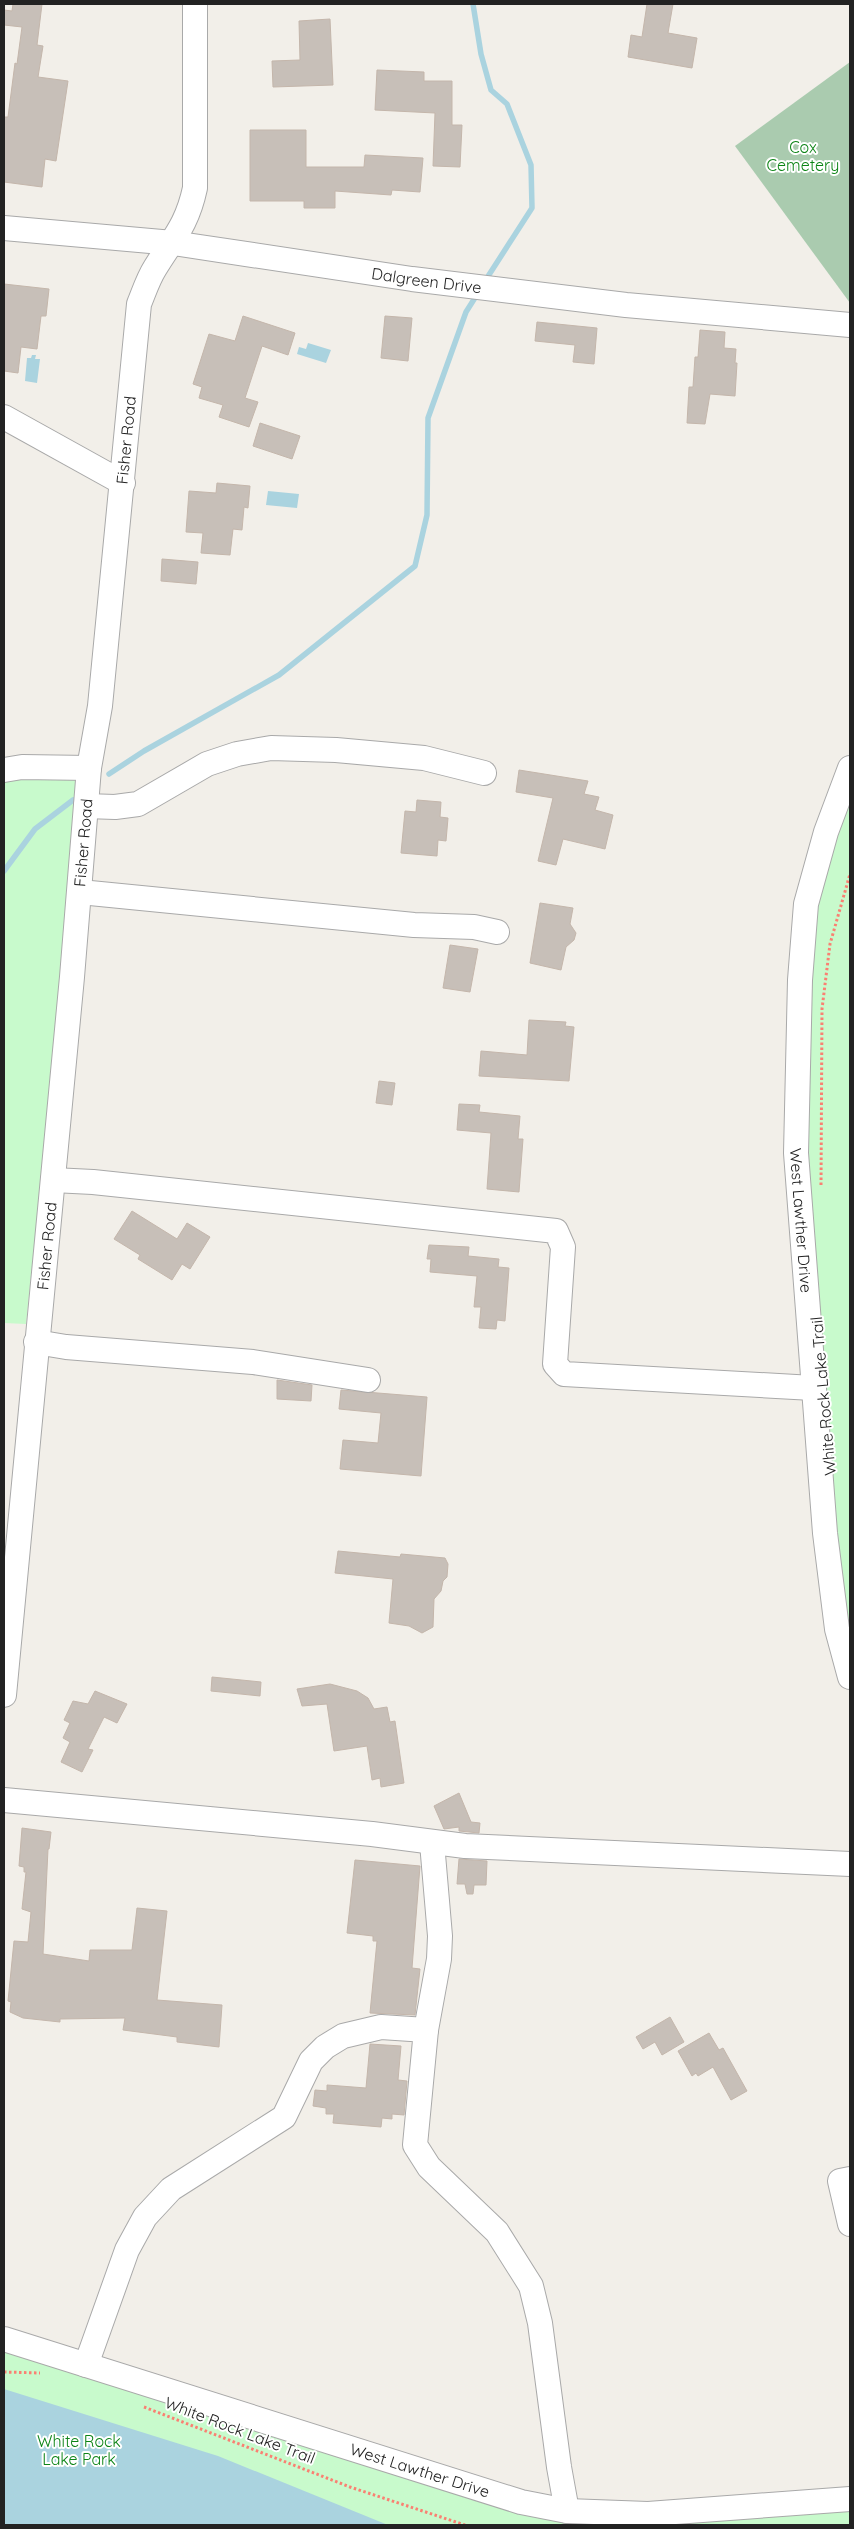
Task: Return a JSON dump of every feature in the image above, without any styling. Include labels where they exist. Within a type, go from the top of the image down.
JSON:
[{"type":"street","name":"Fisher Road","points":[[4,1695],[80,892],[88,768],[100,706],[139,304],[154,269],[173,243],[190,212],[195,188],[195,4]]},
{"type":"street","name":"Dalgreen Drive","points":[[4,228],[173,243],[412,280],[636,306],[850,325]]},
{"type":"street","points":[[4,417],[123,483]]},
{"type":"street","points":[[86,806],[116,807],[138,804],[206,764],[237,754],[272,748],[336,750],[424,758],[484,773]]},
{"type":"street","points":[[10,763],[88,768]]},
{"type":"street","name":"West Lawther Drive","points":[[850,768],[826,832],[806,904],[800,980],[796,1153],[824,1533],[837,1629],[850,1678]]},
{"type":"street","points":[[80,892],[384,923],[474,927],[496,932]]},
{"type":"street","points":[[53,1180],[93,1182],[556,1231],[563,1247],[555,1364],[564,1374],[813,1388]]},
{"type":"street","points":[[36,1342],[66,1347],[253,1362],[368,1380]]},
{"type":"street","points":[[4,1800],[372,1834],[465,1846],[850,1864]]},
{"type":"street","points":[[432,1843],[440,1936],[439,1959],[426,2030],[415,2145],[429,2167],[497,2232],[531,2286],[540,2323],[559,2467],[567,2511]]},
{"type":"street","points":[[86,2365],[127,2250],[145,2217],[171,2189],[284,2117],[311,2061],[324,2047],[342,2036],[381,2027],[426,2030]]},
{"type":"street","points":[[850,2179],[840,2181],[850,2224]]},
{"type":"street","name":"West Lawther Drive","points":[[4,2339],[450,2481],[521,2502],[567,2511],[648,2514],[850,2499]]},
{"type":"path","points":[[821,1187],[822,1009],[832,936],[850,874]]},
{"type":"path","points":[[4,2372],[48,2374]]},
{"type":"path","name":"White Rock Lake Trail","points":[[143,2406],[350,2487],[465,2525]]},
{"type":"green space","name":"Cox Cemetery","points":[[850,62],[850,303],[735,146]]},
{"type":"green space","points":[[78,776],[56,1037],[26,1324],[4,1323],[4,779]]},
{"type":"green space","points":[[850,781],[850,1650],[844,1619],[803,1155],[803,1024],[816,908]]},
{"type":"green space","name":"White Rock Lake Park","points":[[4,2347],[580,2521],[631,2525],[4,2525]]},
{"type":"green space","points":[[850,2509],[850,2525],[644,2525],[756,2518]]},
{"type":"water","points":[[308,343],[331,350],[326,363],[297,354],[299,347],[306,349]]},
{"type":"water","points":[[32,355],[36,355],[35,359],[40,359],[37,383],[25,381],[27,358],[31,358]]},
{"type":"water","points":[[268,491],[299,494],[297,508],[266,505]]},
{"type":"water","points":[[4,2389],[218,2456],[388,2525],[4,2525]]},
{"type":"building","points":[[13,4],[42,4],[37,45],[43,46],[38,77],[68,81],[56,161],[45,159],[42,187],[4,182],[4,117],[8,117],[22,27],[4,25],[4,10],[12,11]]},
{"type":"building","points":[[647,4],[673,4],[668,33],[697,38],[692,68],[628,57],[631,35],[642,37]]},
{"type":"building","points":[[330,19],[333,85],[273,87],[272,61],[300,60],[299,21]]},
{"type":"building","points":[[377,70],[424,72],[424,81],[452,81],[452,125],[462,125],[460,167],[433,166],[435,113],[375,110]]},
{"type":"building","points":[[250,130],[306,130],[306,167],[364,167],[365,155],[423,158],[420,192],[392,190],[391,195],[335,191],[335,208],[304,208],[304,201],[250,201]]},
{"type":"building","points":[[4,284],[49,289],[46,316],[41,316],[37,349],[21,347],[18,373],[4,371]]},
{"type":"building","points":[[243,316],[295,333],[288,355],[262,346],[245,398],[258,402],[249,427],[219,417],[223,405],[199,398],[202,387],[193,384],[209,334],[235,341]]},
{"type":"building","points":[[385,316],[412,318],[408,361],[381,358]]},
{"type":"building","points":[[537,322],[597,328],[594,364],[573,362],[575,345],[535,341]]},
{"type":"building","points":[[700,330],[725,332],[724,348],[736,349],[735,363],[737,363],[735,396],[710,394],[705,424],[687,423],[689,387],[693,387],[695,357],[698,357]]},
{"type":"building","points":[[260,423],[300,436],[292,459],[253,446]]},
{"type":"building","points":[[217,483],[250,486],[248,508],[244,507],[242,530],[233,529],[230,555],[201,553],[203,533],[186,532],[189,491],[216,493]]},
{"type":"building","points":[[162,559],[198,562],[196,584],[161,581]]},
{"type":"building","points":[[519,770],[588,781],[584,794],[599,797],[595,810],[613,815],[605,849],[563,839],[556,865],[538,861],[553,798],[516,792]]},
{"type":"building","points":[[417,800],[441,802],[440,817],[448,818],[446,841],[438,840],[437,856],[401,853],[405,811],[416,812]]},
{"type":"building","points":[[540,903],[573,908],[570,924],[576,933],[574,940],[566,947],[561,970],[530,963]]},
{"type":"building","points":[[450,945],[478,949],[470,992],[443,988]]},
{"type":"building","points":[[529,1020],[566,1022],[565,1026],[574,1027],[569,1081],[479,1076],[481,1051],[527,1055]]},
{"type":"building","points":[[379,1081],[395,1083],[392,1105],[376,1103]]},
{"type":"building","points":[[459,1104],[480,1105],[479,1112],[520,1116],[518,1139],[523,1139],[519,1192],[487,1189],[491,1133],[457,1130]]},
{"type":"building","points":[[132,1211],[177,1239],[187,1223],[210,1237],[190,1269],[182,1264],[172,1280],[138,1259],[140,1255],[114,1239]]},
{"type":"building","points":[[429,1245],[469,1247],[468,1256],[499,1259],[498,1267],[509,1268],[505,1321],[497,1320],[496,1329],[479,1328],[481,1307],[474,1307],[477,1276],[430,1272],[431,1259],[427,1259]]},
{"type":"building","points":[[277,1380],[312,1385],[311,1401],[277,1399]]},
{"type":"building","points":[[341,1390],[427,1397],[421,1476],[340,1469],[343,1440],[378,1443],[381,1413],[339,1409]]},
{"type":"building","points":[[338,1551],[400,1557],[401,1554],[445,1558],[448,1564],[447,1577],[443,1581],[441,1591],[434,1599],[433,1627],[422,1633],[409,1626],[389,1623],[393,1579],[335,1573]]},
{"type":"building","points":[[212,1677],[261,1682],[260,1696],[211,1691]]},
{"type":"building","points":[[330,1684],[357,1691],[368,1698],[374,1709],[387,1707],[390,1722],[395,1721],[404,1783],[381,1787],[380,1778],[372,1780],[367,1746],[334,1751],[327,1704],[302,1706],[297,1689]]},
{"type":"building","points":[[95,1691],[127,1704],[117,1723],[104,1717],[88,1749],[93,1750],[82,1772],[61,1762],[70,1742],[63,1738],[70,1723],[64,1720],[73,1701],[88,1704]]},
{"type":"building","points":[[459,1793],[471,1822],[480,1823],[479,1833],[459,1831],[459,1827],[444,1829],[434,1806]]},
{"type":"building","points":[[22,1828],[51,1832],[48,1849],[43,1954],[89,1961],[90,1950],[132,1950],[137,1908],[167,1911],[157,2000],[222,2005],[219,2047],[177,2042],[177,2037],[123,2030],[125,2018],[60,2019],[60,2022],[23,2018],[10,2012],[11,2002],[8,2001],[14,1941],[28,1942],[31,1912],[22,1909],[26,1872],[24,1872],[24,1867],[19,1866]]},
{"type":"building","points":[[459,1859],[487,1861],[486,1885],[474,1885],[473,1894],[467,1894],[465,1884],[457,1884]]},
{"type":"building","points":[[355,1860],[420,1866],[412,1968],[420,1969],[415,2015],[370,2013],[377,1941],[373,1941],[373,1936],[347,1933]]},
{"type":"building","points":[[670,2017],[684,2042],[662,2055],[655,2042],[643,2049],[636,2037]]},
{"type":"building","points":[[709,2033],[719,2050],[723,2048],[747,2091],[731,2100],[713,2067],[698,2076],[696,2073],[692,2076],[678,2051]]},
{"type":"building","points":[[370,2044],[401,2046],[398,2080],[407,2081],[404,2115],[392,2114],[392,2119],[382,2118],[381,2127],[333,2123],[334,2114],[326,2114],[326,2108],[313,2106],[315,2090],[327,2091],[327,2085],[366,2088]]},
{"type":"waterway","points":[[473,4],[481,54],[491,90],[507,104],[531,165],[532,208],[485,281]]},
{"type":"waterway","points":[[109,774],[144,751],[279,675],[415,566],[427,515],[428,418],[466,312],[478,293]]},
{"type":"waterway","points":[[4,871],[35,829],[73,800]]}]
